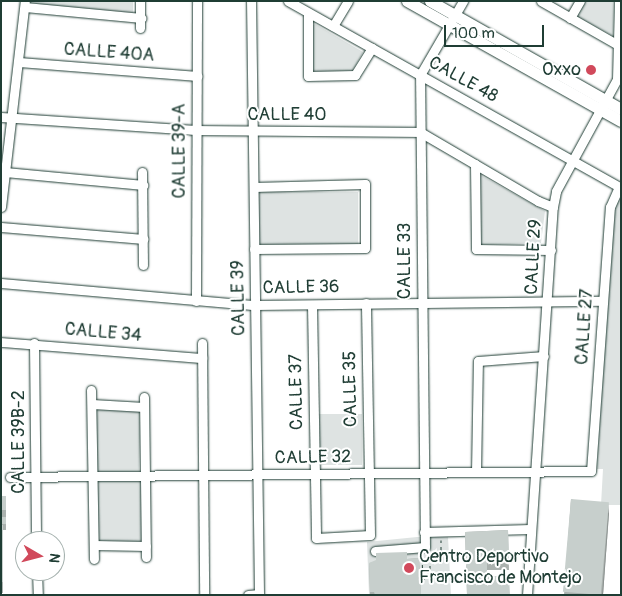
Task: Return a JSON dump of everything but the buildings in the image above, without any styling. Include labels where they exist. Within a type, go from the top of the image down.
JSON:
[{"type":"main road","points":[[407,1],[452,20],[604,105],[621,121]]},
{"type":"main road","points":[[430,1],[452,20]]},
{"type":"main road","points":[[604,105],[621,109]]},
{"type":"street","points":[[140,1],[140,28]]},
{"type":"street","name":"CALLE 39-A","points":[[196,301],[197,1]]},
{"type":"street","name":"CALLE 39","points":[[251,1],[259,594]]},
{"type":"street","name":"CALLE 48","points":[[288,1],[620,188]]},
{"type":"street","points":[[333,26],[348,1]]},
{"type":"street","points":[[420,75],[463,1]]},
{"type":"street","points":[[541,1],[618,44]]},
{"type":"street","points":[[570,18],[580,1]]},
{"type":"street","name":"CALLE 29","points":[[527,595],[553,207],[556,191],[617,79],[619,1]]},
{"type":"street","points":[[1,207],[25,4],[141,18]]},
{"type":"street","points":[[308,13],[308,76],[355,75],[372,48]]},
{"type":"street","name":"CALLE 40A","points":[[19,62],[197,76]]},
{"type":"street","name":"CALLE 33","points":[[420,75],[424,532]]},
{"type":"street","name":"CALLE 40","points":[[1,117],[196,130],[420,132]]},
{"type":"street","points":[[420,132],[538,202],[553,207]]},
{"type":"street","points":[[475,164],[476,249],[551,250]]},
{"type":"street","points":[[6,172],[142,185]]},
{"type":"street","points":[[142,172],[143,265]]},
{"type":"street","points":[[254,187],[365,184],[365,248],[254,250]]},
{"type":"street","name":"CALLE 27","points":[[592,471],[610,207],[620,188]]},
{"type":"street","points":[[1,227],[143,239]]},
{"type":"street","name":"CALLE 36","points":[[1,283],[255,305],[603,301]]},
{"type":"street","name":"CALLE 35","points":[[316,538],[370,535],[366,303]]},
{"type":"street","name":"CALLE 37","points":[[312,305],[316,538]]},
{"type":"street","name":"CALLE 34","points":[[1,342],[34,343],[202,358]]},
{"type":"street","name":"CALLE 39B-2","points":[[34,343],[36,531]]},
{"type":"street","points":[[202,343],[204,595]]},
{"type":"street","points":[[476,472],[478,362],[544,356]]},
{"type":"street","points":[[91,390],[94,558]]},
{"type":"street","points":[[144,397],[146,557]]},
{"type":"street","points":[[92,404],[144,407]]},
{"type":"street","name":"CALLE 32","points":[[10,477],[592,471]]},
{"type":"street","points":[[375,550],[425,547],[424,532],[530,529]]},
{"type":"street","points":[[94,545],[146,546]]},
{"type":"street","points":[[37,581],[38,595]]},
{"type":"street","points":[[248,595],[259,594]]},
{"type":"path","points":[[430,561],[430,579],[422,579],[422,561],[441,560],[441,532]]},
{"type":"shaded area","points":[[28,1],[133,1],[133,13],[28,4]]},
{"type":"shaded area","points":[[582,1],[614,1],[613,36],[574,15]]},
{"type":"shaded area","points":[[315,24],[363,52],[352,72],[310,73],[310,27]]},
{"type":"shaded area","points":[[480,175],[545,211],[541,243],[477,245]]},
{"type":"shaded area","points":[[621,190],[621,505],[601,505],[603,469],[597,469],[612,209]]},
{"type":"shaded area","points":[[257,192],[358,192],[358,247],[257,247]]},
{"type":"shaded area","points":[[95,408],[141,410],[139,474],[93,472]]},
{"type":"shaded area","points":[[318,414],[362,414],[362,465],[318,465]]},
{"type":"shaded area","points":[[95,480],[143,480],[143,543],[95,543]]},
{"type":"shaded area","name":"Centro Deportivo Francisco de Montejo","points":[[417,537],[448,537],[451,595],[369,595],[367,542]]},
{"type":"place","name":"Oxxo","points":[[591,70]]},
{"type":"place","name":"Centro Deportivo Francisco de Montejo","points":[[409,568]]}]
